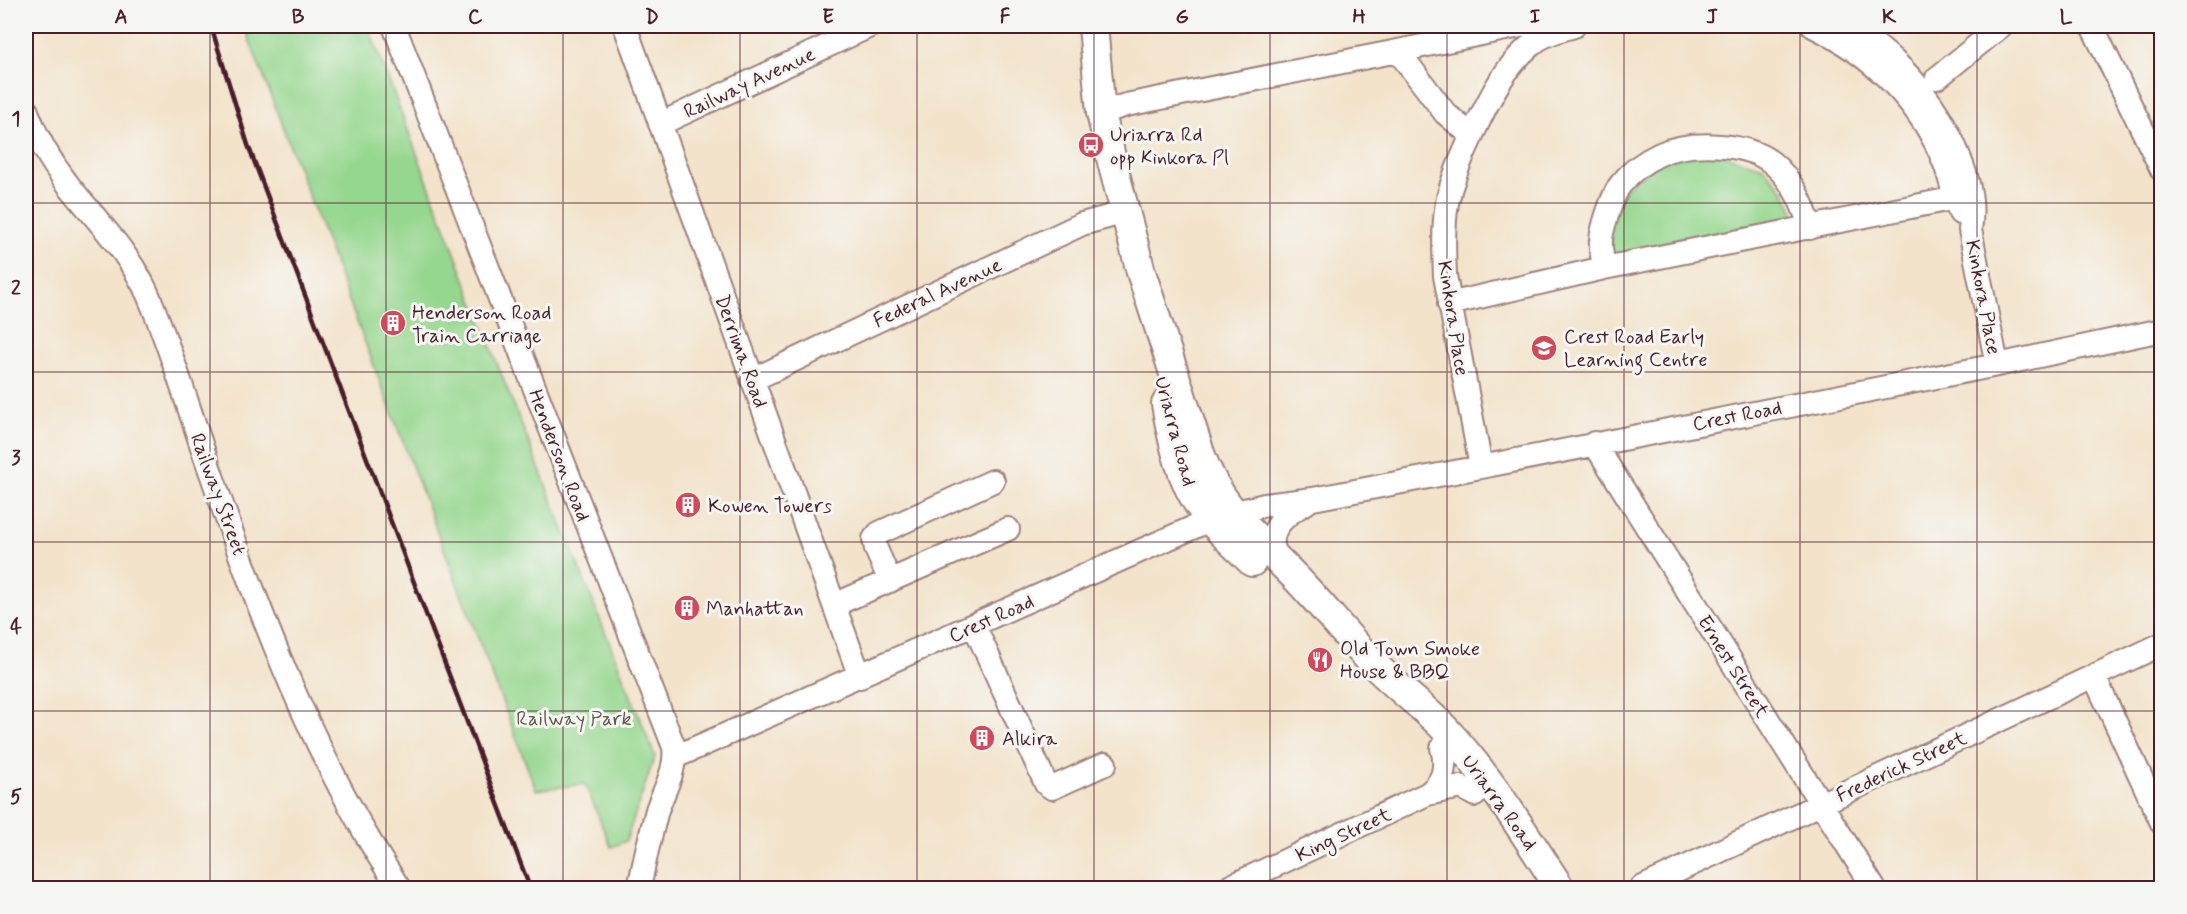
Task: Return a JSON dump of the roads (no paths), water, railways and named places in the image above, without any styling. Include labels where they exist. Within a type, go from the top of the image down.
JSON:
[{"type":"main road","name":"Uriarra Road","points":[[1093,26],[1101,113],[1141,272],[1202,460],[1215,489],[1221,517],[1300,607],[1369,659]]},
{"type":"main road","name":"Uriarra Road","points":[[1221,517],[1281,563],[1369,659],[1407,696],[1435,719],[1501,801],[1558,888]]},
{"type":"main road","name":"Uriarra Road","points":[[1407,696],[1475,795],[1522,853],[1558,888]]},
{"type":"street","name":"Henderson Road","points":[[394,26],[674,747],[675,757]]},
{"type":"street","name":"Derrima Road","points":[[625,26],[860,677]]},
{"type":"street","name":"Railway Avenue","points":[[660,124],[870,26]]},
{"type":"street","name":"Kinkora Place","points":[[1480,467],[1445,276],[1445,222],[1454,175],[1490,97],[1503,76],[1530,46],[1547,35],[1574,26]]},
{"type":"street","name":"Kinkora Place","points":[[1814,26],[1840,40],[1872,62],[1915,110],[1933,139],[1944,163],[1961,216],[1970,230]]},
{"type":"street","name":"Kinkora Place","points":[[1849,26],[1877,45],[1922,90],[1942,120],[1957,151],[1971,195],[1973,212],[1970,230],[1997,364]]},
{"type":"street","points":[[1937,78],[2001,26]]},
{"type":"street","points":[[2092,26],[2162,170]]},
{"type":"street","name":"Kinkora Place","points":[[1101,113],[1126,105],[1398,51],[1470,31],[1514,28],[1534,35],[1547,35]]},
{"type":"street","points":[[1398,51],[1431,96],[1453,121],[1472,136]]},
{"type":"street","points":[[1431,96],[1449,134],[1454,155],[1454,175]]},
{"type":"street","name":"Railway Street","points":[[27,118],[53,164],[124,251],[145,289],[262,612],[305,715],[338,785],[373,849],[399,888]]},
{"type":"street","points":[[1604,268],[1601,240],[1619,186],[1636,168],[1662,153],[1715,146],[1742,148],[1770,162],[1789,183],[1806,209],[1810,228]]},
{"type":"street","points":[[1449,304],[1604,268],[1956,198]]},
{"type":"street","name":"Federal Avenue","points":[[752,380],[1087,222],[1126,212]]},
{"type":"street","name":"Crest Road","points":[[675,757],[1221,517],[1265,505],[1313,499],[1480,467],[2162,330]]},
{"type":"street","name":"Ernest Street","points":[[1594,443],[1874,888]]},
{"type":"street","points":[[890,581],[876,549],[874,539],[879,533],[993,481]]},
{"type":"street","name":"Crest Road","points":[[1281,563],[1274,549],[1273,539],[1276,527],[1285,515],[1313,499]]},
{"type":"street","points":[[834,605],[1008,529]]},
{"type":"street","points":[[974,625],[1046,784],[1052,788],[1106,764]]},
{"type":"street","name":"Frederick Street","points":[[1641,888],[2162,644]]},
{"type":"street","points":[[2094,675],[2162,823]]},
{"type":"street","name":"King Street","points":[[1227,888],[1427,794],[1437,786],[1444,773],[1442,748]]},
{"type":"street","points":[[639,888],[657,811],[675,757]]},
{"type":"street","name":"King Street","points":[[1427,794],[1461,788],[1475,795]]},
{"type":"railway","points":[[211,26],[248,145],[530,888]]},
{"type":"place","name":"Uriarra Rd opp Kinkora Pl","points":[[1091,145]]},
{"type":"place","name":"Henderson Road Train Carriage","points":[[393,323]]},
{"type":"place","name":"Crest Road Early Learning Centre","points":[[1544,348]]},
{"type":"place","name":"Kowen Towers","points":[[688,505]]},
{"type":"place","name":"Manhattan","points":[[687,608]]},
{"type":"place","name":"Old Town Smoke House & BBQ","points":[[1320,660]]},
{"type":"place","name":"Alkira","points":[[982,738]]},
{"type":"park label","name":"Railway Park","points":[[574,718]]}]
